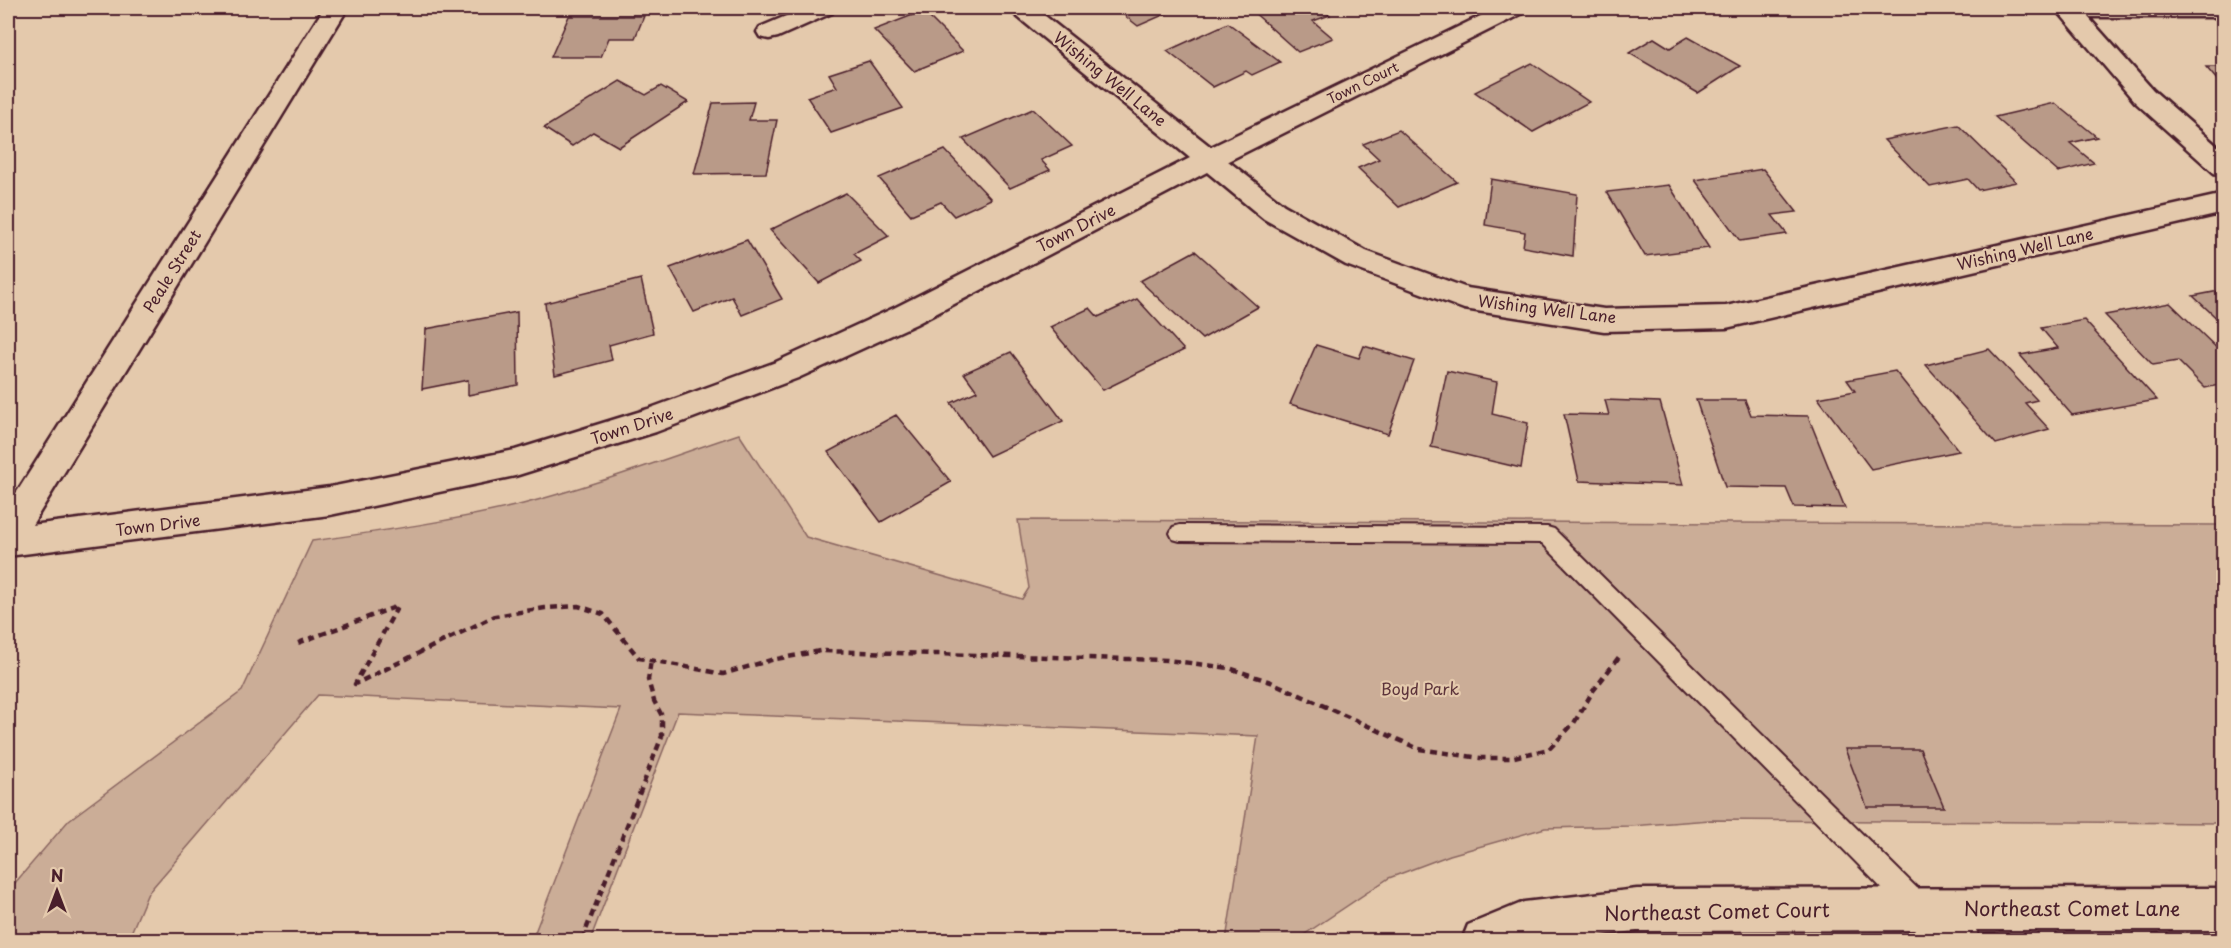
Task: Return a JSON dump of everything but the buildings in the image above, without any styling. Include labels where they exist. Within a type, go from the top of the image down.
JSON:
[{"type":"street","name":"Peale Street","points":[[8,534],[336,8]]},
{"type":"street","points":[[769,32],[824,8]]},
{"type":"street","name":"Wishing Well Lane","points":[[1021,8],[1274,212],[1356,258],[1464,298],[1604,320],[1726,317],[2223,203]]},
{"type":"street","name":"Town Court","points":[[1210,159],[1515,8]]},
{"type":"street","points":[[2068,9],[2223,10]]},
{"type":"street","points":[[2068,9],[2145,96],[2223,167]]},
{"type":"street","name":"Town Drive","points":[[8,543],[330,501],[515,463],[634,426],[787,370],[905,316],[1210,159]]},
{"type":"street","points":[[1920,909],[1959,940]]},
{"type":"street","name":"Northeast Comet Lane","points":[[1920,909],[2223,909]]},
{"type":"street","name":"Northeast Comet Court","points":[[1483,940],[1524,922],[1637,910],[1920,909]]},
{"type":"lane","points":[[1180,533],[1547,536],[1920,909]]},
{"type":"path","points":[[298,643],[398,606],[355,684],[495,616],[545,608],[578,606],[603,614],[639,658],[723,674],[771,660],[820,651],[1167,660],[1229,668],[1271,682],[1419,748],[1480,758],[1510,758],[1549,748],[1574,723],[1593,691],[1617,658],[1645,632]]},
{"type":"path","points":[[582,940],[662,736],[662,716],[654,701],[648,680],[651,660]]},
{"type":"green space","name":"Boyd Park","points":[[739,434],[806,537],[1022,599],[1029,588],[1018,520],[2223,525],[2223,823],[1710,820],[1631,826],[1545,828],[1450,855],[1389,878],[1296,940],[1226,940],[1258,736],[678,712],[590,940],[532,940],[621,709],[318,695],[148,893],[128,940],[8,940],[8,891],[69,820],[242,691],[312,541],[444,521],[523,504],[604,480]]}]
